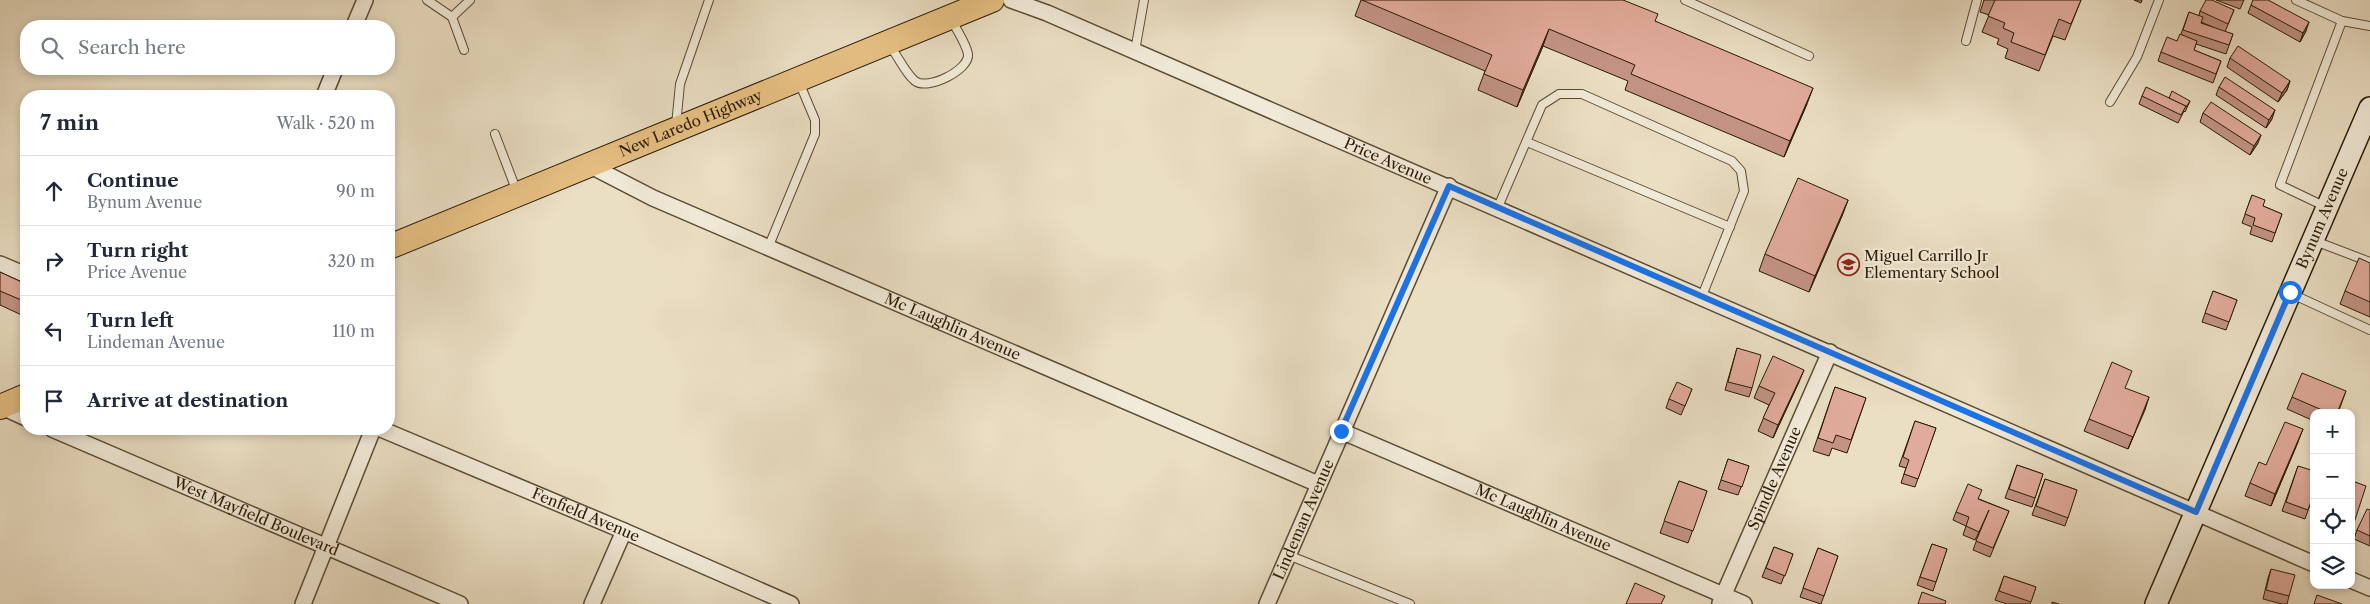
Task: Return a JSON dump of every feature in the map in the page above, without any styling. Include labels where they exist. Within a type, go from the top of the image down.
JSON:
[{"type":"main road","name":"New Laredo Highway","points":[[395,244],[992,0]]},
{"type":"main road","name":"Bynum Avenue","points":[[2156,604],[2370,108]]},
{"type":"main road","points":[[0,406],[20,398]]},
{"type":"street","points":[[357,20],[365,0]]},
{"type":"street","name":"Price Avenue","points":[[1011,0],[1498,207],[2310,562]]},
{"type":"street","points":[[326,90],[333,75]]},
{"type":"street","name":"Mc Laughlin Avenue","points":[[589,165],[653,198],[1318,484]]},
{"type":"street","name":"Lindeman Avenue","points":[[1267,604],[1449,186]]},
{"type":"street","points":[[0,264],[20,272]]},
{"type":"street","name":"Spindle Avenue","points":[[1721,600],[1830,352]]},
{"type":"street","points":[[0,406],[20,415]]},
{"type":"street","name":"Mc Laughlin Avenue","points":[[1341,431],[1721,600],[1744,604]]},
{"type":"street","name":"West Mayfield Boulevard","points":[[66,435],[460,604]]},
{"type":"street","points":[[303,604],[328,546],[371,435]]},
{"type":"street","name":"Fenfield Avenue","points":[[395,435],[624,531],[791,604]]},
{"type":"street","points":[[592,604],[624,531]]},
{"type":"street","points":[[2355,582],[2370,588]]},
{"type":"lane","points":[[427,0],[452,17],[464,50]]},
{"type":"lane","points":[[452,17],[470,0]]},
{"type":"lane","points":[[676,129],[680,84],[709,0]]},
{"type":"lane","points":[[1134,51],[1144,0]]},
{"type":"lane","points":[[1685,0],[1810,56]]},
{"type":"lane","points":[[1966,42],[1977,0]]},
{"type":"lane","points":[[2110,102],[2137,57],[2159,0]]},
{"type":"lane","points":[[2296,0],[2342,21],[2370,26]]},
{"type":"lane","points":[[888,42],[916,81],[924,84],[938,82],[962,68],[968,55],[951,17]]},
{"type":"lane","points":[[2327,208],[2280,185],[2342,21]]},
{"type":"lane","points":[[768,248],[816,134],[815,120],[797,79]]},
{"type":"lane","points":[[1498,207],[1542,105],[1559,94],[1582,94],[1732,161],[1741,171],[1744,192],[1702,296]]},
{"type":"lane","points":[[496,134],[518,194]]},
{"type":"lane","points":[[1527,142],[1730,227]]},
{"type":"lane","points":[[2313,240],[2370,262]]},
{"type":"lane","points":[[2290,292],[2370,330]]},
{"type":"lane","points":[[1288,555],[1410,604]]},
{"type":"building","points":[[1362,0],[1623,0],[1658,14],[1655,21],[1813,88],[1790,141],[1631,74],[1635,65],[1549,29],[1523,90],[1484,74],[1492,55]]},
{"type":"building","points":[[1995,0],[2081,0],[2071,24],[2059,19],[2045,55],[2011,42],[2014,33],[2003,28],[2005,23],[1988,16]]},
{"type":"building","points":[[2206,0],[2212,0],[2234,10],[2228,24],[2200,11]]},
{"type":"building","points":[[2253,0],[2268,0],[2309,22],[2303,33],[2251,5]]},
{"type":"building","points":[[2189,12],[2203,17],[2201,23],[2233,34],[2229,45],[2183,30]]},
{"type":"building","points":[[2180,34],[2197,41],[2194,50],[2221,61],[2216,74],[2161,52],[2167,37],[2177,41]]},
{"type":"building","points":[[2238,46],[2290,81],[2282,93],[2230,58]]},
{"type":"building","points":[[2225,77],[2275,110],[2269,120],[2219,87]]},
{"type":"building","points":[[2146,87],[2186,106],[2181,115],[2142,96]]},
{"type":"building","points":[[2172,91],[2190,101],[2186,107],[2169,98]]},
{"type":"building","points":[[2211,102],[2261,135],[2254,146],[2203,113]]},
{"type":"building","points":[[1798,178],[1848,200],[1815,276],[1765,254]]},
{"type":"building","points":[[2252,195],[2265,200],[2263,206],[2282,214],[2275,233],[2253,225],[2255,218],[2245,214]]},
{"type":"building","points":[[2359,258],[2370,263],[2370,302],[2345,291]]},
{"type":"building","points":[[0,272],[20,281],[20,299],[0,291]]},
{"type":"building","points":[[2213,291],[2237,300],[2229,322],[2205,313]]},
{"type":"building","points":[[1737,348],[1761,355],[1752,388],[1728,382]]},
{"type":"building","points":[[1773,356],[1804,370],[1778,425],[1763,418],[1775,393],[1759,386]]},
{"type":"building","points":[[2112,362],[2132,371],[2125,388],[2149,397],[2133,437],[2089,419]]},
{"type":"building","points":[[2302,373],[2346,391],[2339,409],[2320,409],[2292,397]]},
{"type":"building","points":[[1677,382],[1692,389],[1685,406],[1669,399]]},
{"type":"building","points":[[1835,387],[1866,398],[1851,440],[1836,435],[1833,443],[1818,438]]},
{"type":"building","points":[[1915,421],[1936,428],[1918,479],[1904,474],[1909,460],[1903,457]]},
{"type":"building","points":[[2285,422],[2303,429],[2275,494],[2250,483],[2259,462],[2266,465]]},
{"type":"building","points":[[1728,459],[1749,466],[1742,487],[1721,480]]},
{"type":"building","points":[[2017,465],[2043,474],[2035,498],[2009,489]]},
{"type":"building","points":[[2298,466],[2310,470],[2310,504],[2308,510],[2286,502]]},
{"type":"building","points":[[2045,479],[2077,490],[2068,518],[2036,506]]},
{"type":"building","points":[[1679,481],[1707,491],[1693,531],[1664,521]]},
{"type":"building","points":[[2355,482],[2366,486],[2355,520]]},
{"type":"building","points":[[1968,484],[1982,490],[1978,499],[2009,511],[1993,548],[1976,541],[1989,510],[1979,532],[1966,526],[1969,517],[1956,512]]},
{"type":"building","points":[[2367,509],[2370,510],[2370,536],[2357,530]]},
{"type":"building","points":[[1932,544],[1947,549],[1936,582],[1920,577]]},
{"type":"building","points":[[1774,547],[1793,554],[1785,576],[1766,568]]},
{"type":"building","points":[[1818,548],[1838,556],[1824,596],[1803,588]]},
{"type":"building","points":[[2271,569],[2295,575],[2289,596],[2266,590]]},
{"type":"building","points":[[2004,576],[2036,587],[2031,602],[1999,591]]},
{"type":"building","points":[[1635,583],[1665,596],[1661,604],[1626,604]]},
{"type":"building","points":[[1922,592],[1946,601],[1945,604],[1918,604]]},
{"type":"building","points":[[2317,595],[2342,604],[2314,604]]},
{"type":"place","name":"Miguel Carrillo Jr Elementary School","points":[[1848,265]]},
{"type":"route","points":[[1341,431],[1449,186],[2196,512],[2290,292]]}]
